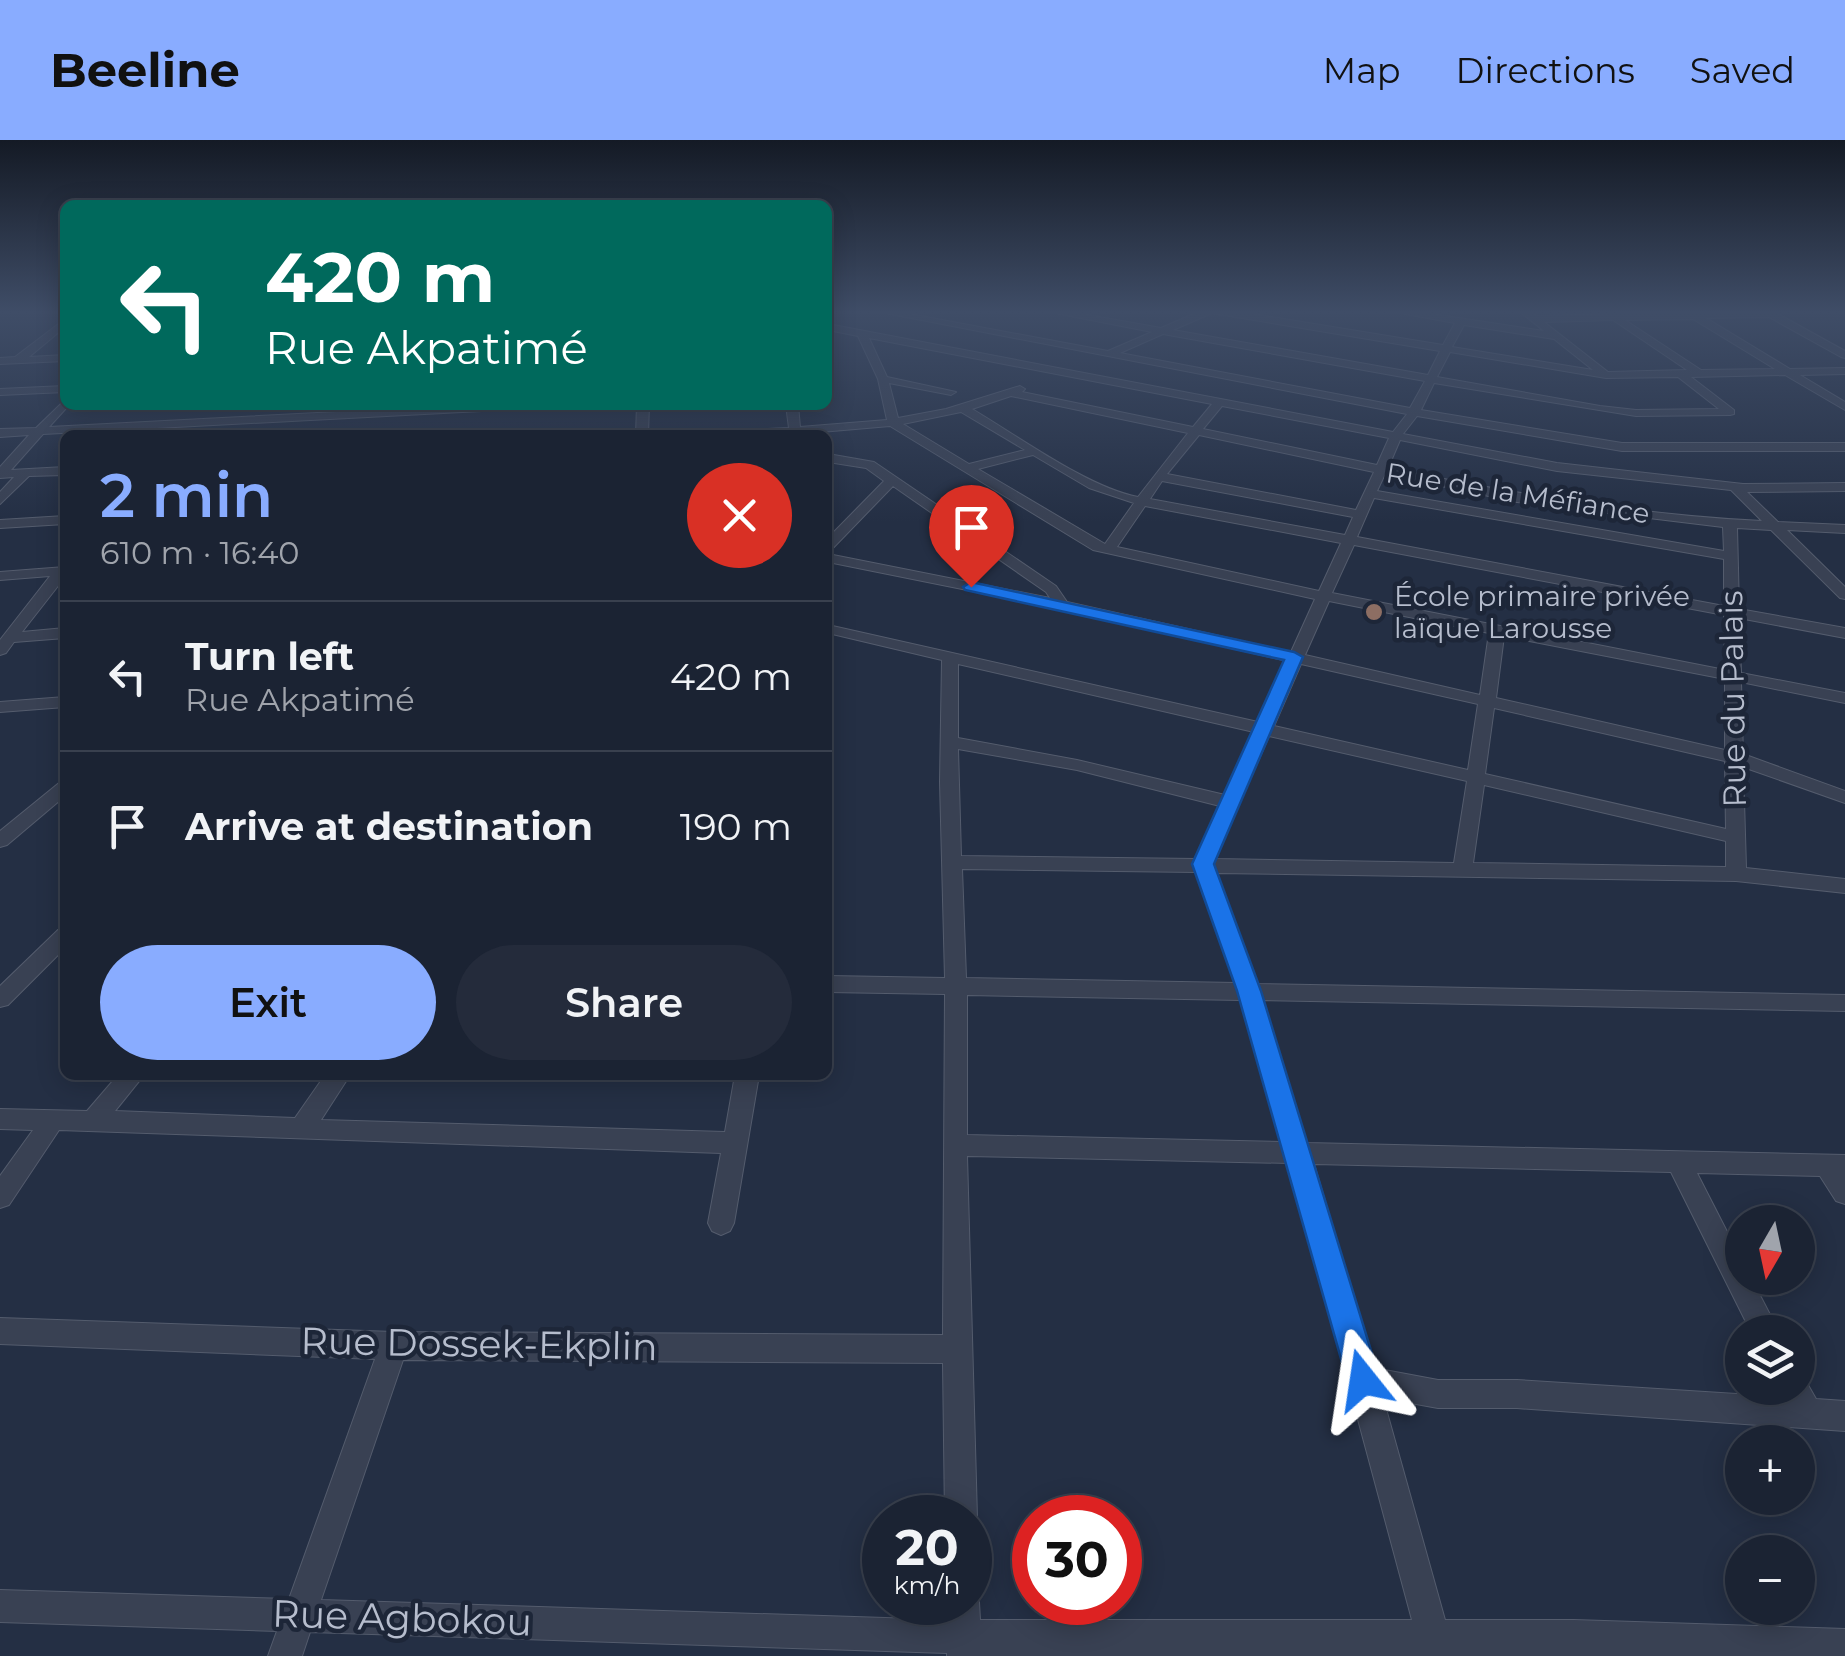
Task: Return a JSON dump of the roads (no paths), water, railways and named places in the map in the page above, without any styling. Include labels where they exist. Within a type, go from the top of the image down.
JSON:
[{"type":"street","points":[[883,381],[893,423],[1085,542],[1324,596],[1845,698]]},
{"type":"street","points":[[892,381],[950,392]]},
{"type":"street","points":[[822,430],[965,410],[1037,381]]},
{"type":"street","points":[[1104,381],[1573,470],[1735,487],[1845,487]]},
{"type":"street","points":[[1251,381],[1622,447],[1845,446]]},
{"type":"street","points":[[1427,381],[1414,412],[1396,436],[1203,864],[1249,991],[1298,1152],[1435,1646]]},
{"type":"street","points":[[1438,381],[1636,414],[1730,412],[1689,381]]},
{"type":"street","points":[[1802,381],[1845,407]]},
{"type":"street","points":[[0,392],[60,390]]},
{"type":"street","name":"Rue de la Méfiance","points":[[1011,393],[1554,504],[1730,525],[1845,530]]},
{"type":"street","points":[[1109,549],[1158,476],[1219,402]]},
{"type":"street","points":[[0,474],[60,408]]},
{"type":"street","points":[[288,417],[293,410]]},
{"type":"street","points":[[0,432],[441,410]]},
{"type":"street","points":[[965,410],[1109,493],[1351,542],[1845,632]]},
{"type":"street","points":[[968,468],[1035,451]]},
{"type":"street","points":[[832,459],[870,465],[1051,589],[1062,605]]},
{"type":"street","points":[[0,474],[60,470]]},
{"type":"street","points":[[0,500],[25,473]]},
{"type":"street","points":[[1158,476],[1362,515]]},
{"type":"street","points":[[832,540],[892,481]]},
{"type":"street","points":[[1735,487],[1845,595]]},
{"type":"street","points":[[1371,494],[1731,556]]},
{"type":"street","points":[[0,524],[60,520]]},
{"type":"street","name":"Rue du Palais","points":[[1730,525],[1736,874]]},
{"type":"street","points":[[832,559],[1062,605],[1734,757],[1845,797]]},
{"type":"street","points":[[0,576],[60,571]]},
{"type":"street","points":[[4,644],[60,576]]},
{"type":"street","points":[[832,630],[1735,836]]},
{"type":"street","points":[[1463,869],[1497,630]]},
{"type":"street","points":[[4,644],[60,634]]},
{"type":"street","points":[[950,656],[960,1495]]},
{"type":"street","points":[[0,708],[60,702]]},
{"type":"street","points":[[949,742],[1077,765],[1228,802]]},
{"type":"street","points":[[0,841],[60,790]]},
{"type":"street","points":[[952,862],[1736,874],[1845,886]]},
{"type":"street","points":[[0,999],[60,941]]},
{"type":"street","points":[[832,984],[1845,1003]]},
{"type":"street","points":[[93,1121],[128,1080]]},
{"type":"street","points":[[303,1126],[335,1080]]},
{"type":"street","points":[[721,1223],[746,1080]]},
{"type":"street","points":[[0,1120],[303,1126],[396,1134],[735,1143]]},
{"type":"street","points":[[0,1198],[51,1123]]},
{"type":"street","points":[[956,1146],[1836,1166],[1845,1194]]},
{"type":"street","points":[[1678,1162],[1756,1315]]},
{"type":"street","name":"Rue Dossek-Ekplin","points":[[0,1331],[394,1346],[957,1348]]},
{"type":"street","points":[[285,1656],[394,1346]]},
{"type":"street","points":[[1363,1380],[1438,1394],[1725,1398]]},
{"type":"street","points":[[1814,1405],[1845,1416]]},
{"type":"street","name":"Rue Agbokou","points":[[0,1606],[805,1630],[964,1646],[1845,1646]]},
{"type":"place","name":"École primaire privée laïque Larousse","points":[[1374,612]]}]
